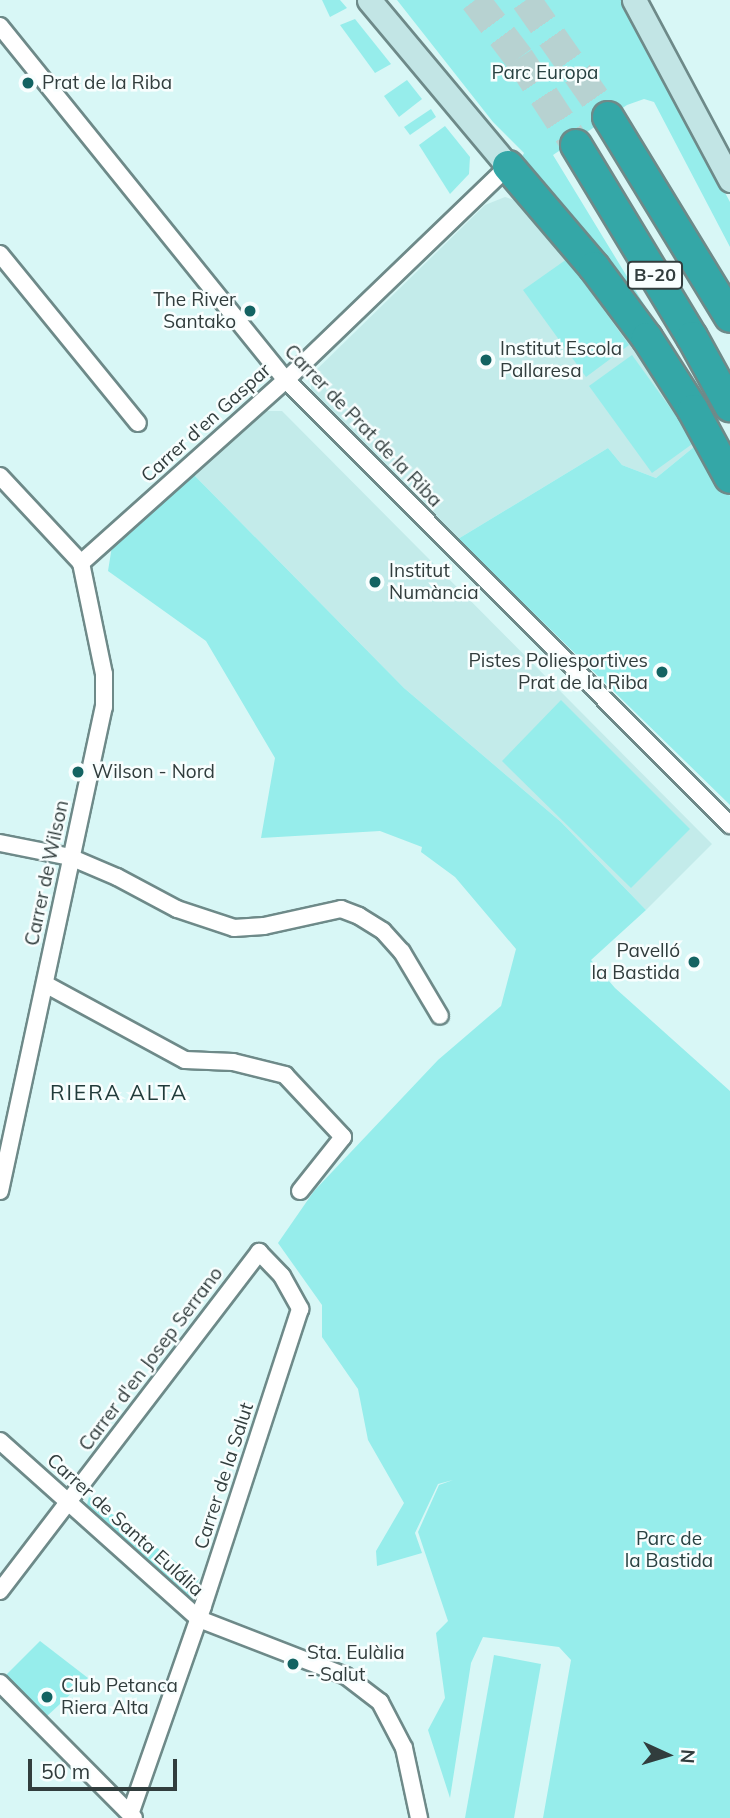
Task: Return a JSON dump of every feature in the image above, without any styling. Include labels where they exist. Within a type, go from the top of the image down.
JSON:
[{"type":"highway","name":"B-20","points":[[608,117],[730,317]]},
{"type":"highway","name":"B-20","points":[[576,145],[692,337],[730,406]]},
{"type":"highway","points":[[508,166],[594,267],[647,338],[693,410],[730,478]]},
{"type":"street","points":[[369,0],[508,166]]},
{"type":"street","points":[[640,2],[730,180]]},
{"type":"street","name":"Carrer de Prat de la Riba","points":[[0,26],[286,380],[730,825]]},
{"type":"street","name":"Carrer d'en Gaspar","points":[[81,563],[286,380],[508,166]]},
{"type":"street","points":[[0,254],[138,423]]},
{"type":"street","points":[[0,476],[81,563]]},
{"type":"street","name":"Carrer de Wilson","points":[[0,1191],[104,707],[104,674],[81,563]]},
{"type":"street","points":[[0,843],[70,857],[117,877],[177,909],[234,928],[264,926],[341,909],[359,916],[383,931],[402,952],[440,1016]]},
{"type":"street","points":[[44,984],[185,1060],[233,1062],[285,1075],[343,1137],[300,1191]]},
{"type":"street","name":"Carrer d'en Josep Serrano","points":[[0,1591],[259,1252],[282,1276],[300,1309]]},
{"type":"street","name":"Carrer de la Salut","points":[[132,1816],[300,1309]]},
{"type":"street","name":"Carrer de Santa Eulália","points":[[0,1441],[199,1619],[346,1676],[380,1702],[404,1748],[419,1818]]},
{"type":"street","points":[[0,1683],[132,1816]]},
{"type":"shaded area","name":"Institut Escola Pallaresa","points":[[505,197],[533,206],[635,345],[700,442],[656,478],[622,465],[608,448],[458,539],[311,392],[311,375],[485,205]]},
{"type":"shaded area","name":"Institut Numància","points":[[265,411],[282,411],[712,844],[646,910],[561,822],[404,688],[194,475]]},
{"type":"green space","points":[[322,0],[340,0],[347,8],[330,17]]},
{"type":"green space","name":"Parc Europa","points":[[397,0],[621,0],[730,202],[730,247],[654,102],[644,99],[627,105],[553,155],[690,380],[545,186],[519,163],[524,153],[493,122]]},
{"type":"green space","points":[[355,19],[391,64],[375,73],[340,25]]},
{"type":"green space","points":[[407,80],[422,99],[399,117],[384,96]]},
{"type":"green space","points":[[431,109],[436,117],[410,135],[404,127]]},
{"type":"green space","points":[[445,126],[470,157],[469,174],[450,194],[419,145]]},
{"type":"green space","points":[[567,259],[629,345],[586,377],[523,290]]},
{"type":"green space","points":[[632,355],[695,442],[652,473],[589,386]]},
{"type":"green space","name":"Pistes Poliesportives Prat de la Riba","points":[[700,442],[730,496],[730,805],[458,539],[608,448],[622,465],[656,478]]},
{"type":"green space","name":"Parc de la Bastida","points":[[194,475],[404,688],[561,822],[646,910],[591,960],[615,988],[730,1091],[730,1818],[543,1818],[571,1660],[559,1647],[483,1637],[471,1663],[450,1798],[428,1730],[445,1698],[436,1633],[448,1621],[418,1532],[439,1485],[453,1480],[438,1484],[415,1533],[422,1553],[377,1566],[376,1551],[404,1503],[368,1440],[358,1389],[322,1337],[322,1305],[278,1243],[314,1191],[438,1060],[501,1006],[516,949],[455,877],[421,852],[422,847],[380,831],[261,838],[275,758],[206,641],[108,571],[112,546]]},
{"type":"green space","points":[[561,700],[690,829],[631,888],[502,761]]},
{"type":"green space","points":[[89,1497],[199,1579],[188,1601],[86,1508]]},
{"type":"green space","name":"Club Petanca Riera Alta","points":[[40,1641],[88,1678],[46,1717],[5,1676]]},
{"type":"green space","points":[[494,1655],[541,1664],[514,1818],[465,1818]]},
{"type":"tunnel","points":[[475,0],[519,58],[576,145]]},
{"type":"tunnel","points":[[526,0],[608,117]]},
{"type":"place","name":"Prat de la Riba","points":[[28,83]]},
{"type":"place","name":"The River Santako","points":[[250,311]]},
{"type":"place","name":"Institut Escola Pallaresa","points":[[486,360]]},
{"type":"place","name":"Institut Numància","points":[[375,582]]},
{"type":"place","name":"Pistes Poliesportives Prat de la Riba","points":[[662,672]]},
{"type":"place","name":"Wilson - Nord","points":[[78,772]]},
{"type":"place","name":"Pavelló la Bastida","points":[[694,962]]},
{"type":"place","name":"Sta. Eulàlia - Salut","points":[[293,1664]]},
{"type":"place","name":"Club Petanca Riera Alta","points":[[47,1697]]},
{"type":"district","name":"RIERA ALTA","points":[[119,1092]]}]
